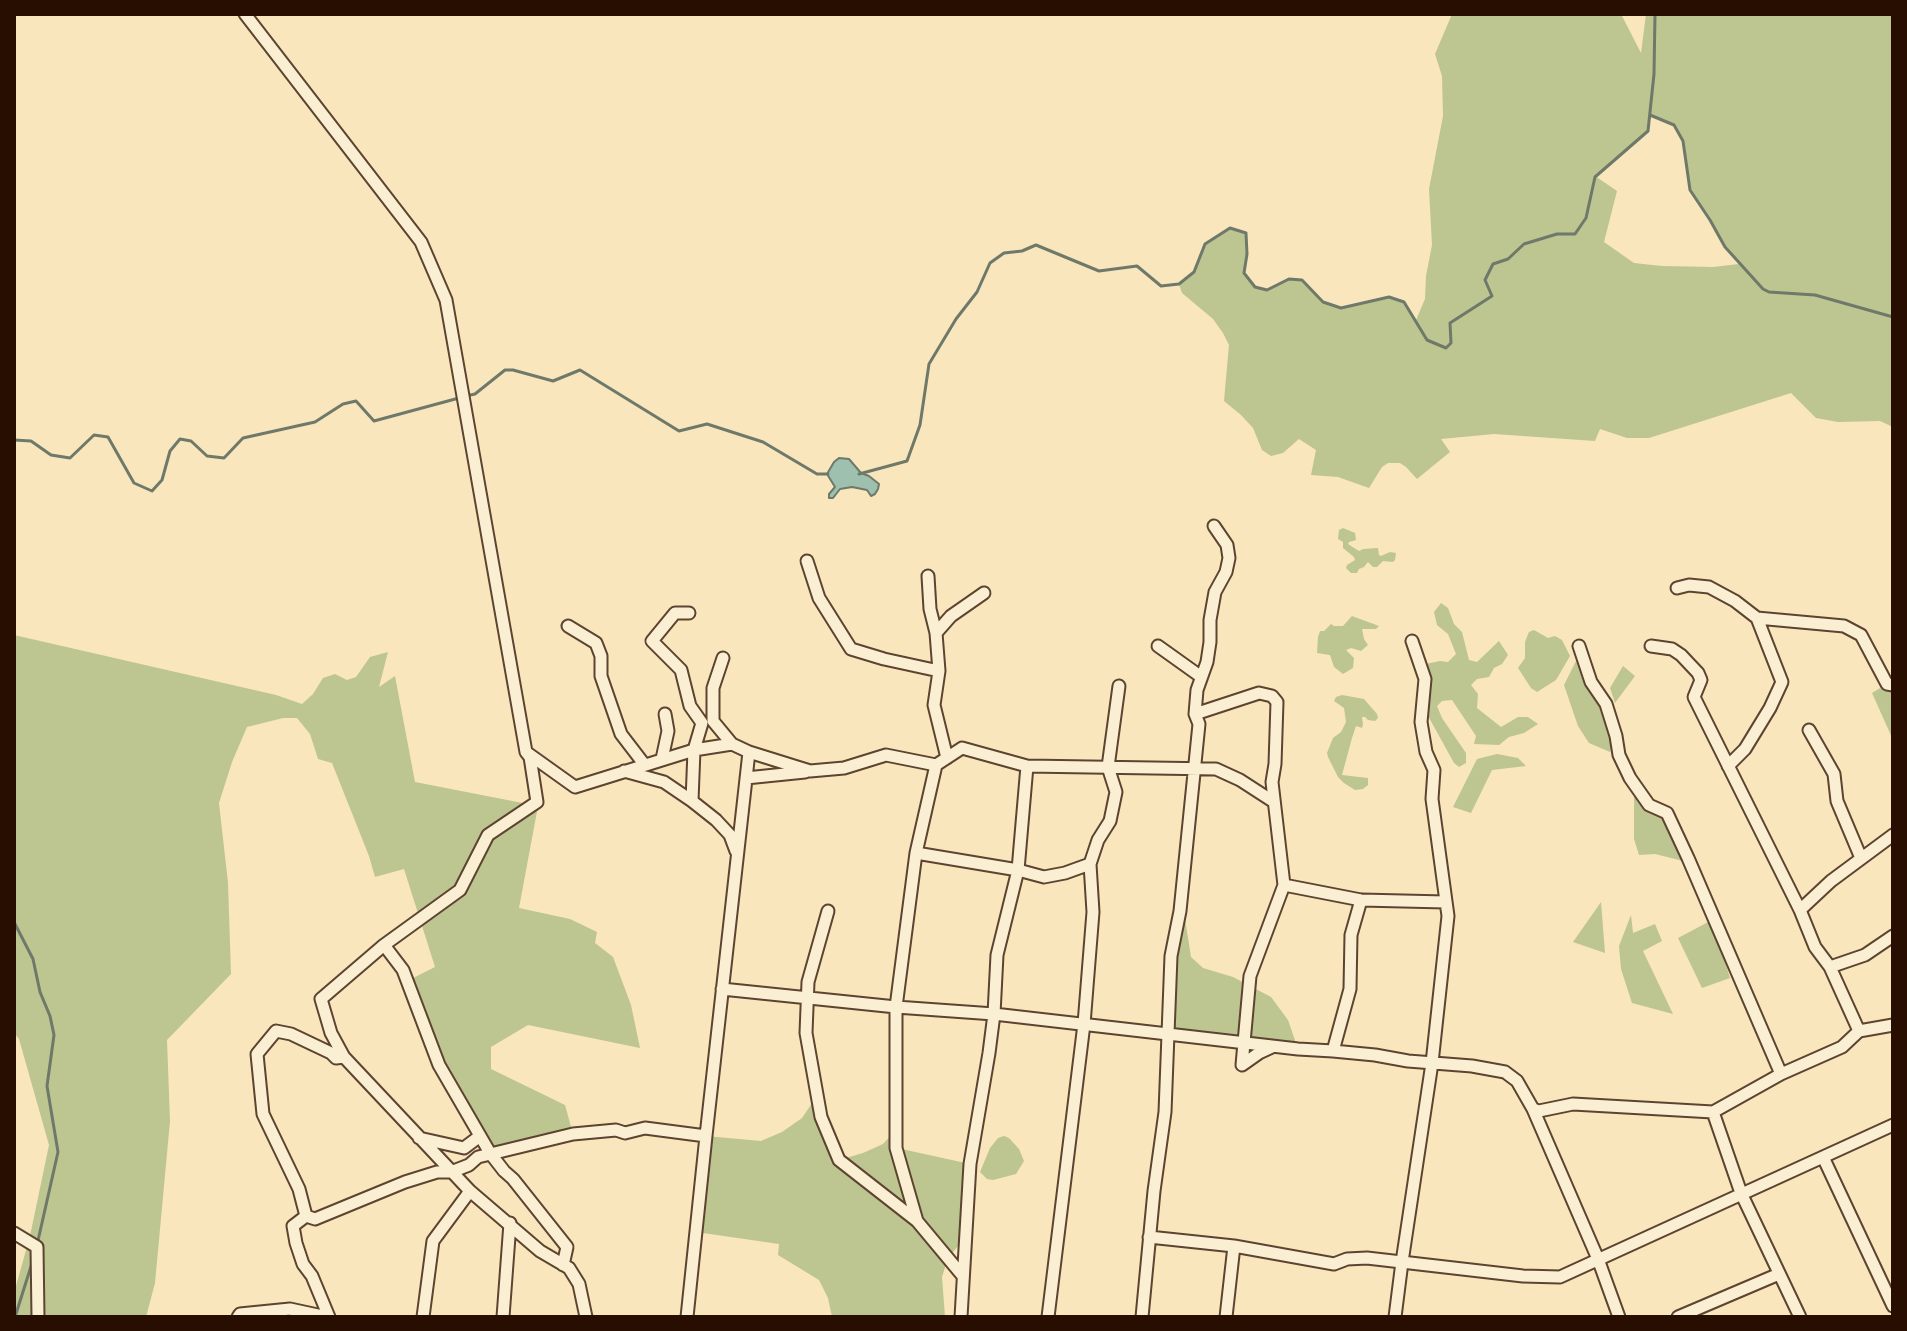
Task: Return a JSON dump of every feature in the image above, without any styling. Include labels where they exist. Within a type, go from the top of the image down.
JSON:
[{"type":"street","points":[[245,14],[421,242],[446,300],[537,802],[488,835],[460,890],[384,945],[321,999],[331,1033],[344,1057],[470,1191],[540,1251],[569,1268],[579,1284],[586,1317]]},
{"type":"street","points":[[1142,1317],[1165,1112],[1171,956],[1180,911],[1199,724],[1195,714],[1197,690],[1207,662],[1215,592],[1226,572],[1229,558],[1227,545],[1214,526]]},
{"type":"street","points":[[807,561],[819,598],[851,649],[939,671]]},
{"type":"street","points":[[917,1221],[896,1148],[896,1007],[916,853],[941,762],[934,705],[939,671],[928,576]]},
{"type":"street","points":[[1677,588],[1689,585],[1709,587],[1757,618],[1782,682],[1745,749],[1728,766]]},
{"type":"street","points":[[936,633],[951,616],[984,593]]},
{"type":"street","points":[[689,613],[675,613],[652,641],[681,670],[690,706],[702,723],[694,750],[692,801]]},
{"type":"street","points":[[1757,618],[1844,626],[1861,635],[1887,684],[1893,685]]},
{"type":"street","points":[[568,626],[596,643],[601,656],[601,676],[621,734],[644,764]]},
{"type":"street","points":[[1395,1317],[1432,1063],[1448,916],[1432,799],[1434,770],[1426,752],[1421,722],[1425,679],[1412,641]]},
{"type":"street","points":[[1158,646],[1200,676]]},
{"type":"street","points":[[1579,646],[1591,682],[1606,704],[1619,755],[1630,778],[1649,805],[1667,813],[1781,1074]]},
{"type":"street","points":[[1651,646],[1672,649],[1698,673],[1701,680],[1694,697],[1859,1031]]},
{"type":"street","points":[[723,658],[713,688],[713,721],[732,744],[810,771]]},
{"type":"street","points":[[1048,1317],[1084,1024],[1093,912],[1090,864],[1098,840],[1110,821],[1116,792],[1108,767],[1119,686]]},
{"type":"street","points":[[1195,714],[1259,693],[1272,696],[1277,702],[1272,782],[1284,885],[1250,976],[1242,1065],[1273,1047]]},
{"type":"street","points":[[662,759],[668,731],[665,714]]},
{"type":"street","points":[[1809,730],[1834,774],[1837,801],[1861,858]]},
{"type":"street","points":[[526,752],[575,787],[694,750],[732,744]]},
{"type":"street","points":[[746,778],[844,768],[886,755],[941,762],[962,748],[1027,766],[1216,769],[1274,802]]},
{"type":"street","points":[[687,1317],[749,752]]},
{"type":"street","points":[[961,1317],[970,1164],[989,1053],[997,955],[1018,870],[1027,766]]},
{"type":"street","points":[[624,771],[664,782],[692,801],[730,835],[737,855]]},
{"type":"street","points":[[1800,910],[1831,881],[1893,835]]},
{"type":"street","points":[[916,853],[1044,877],[1090,864]]},
{"type":"street","points":[[1284,885],[1361,900],[1445,902]]},
{"type":"street","points":[[1333,1051],[1350,989],[1351,935],[1361,900]]},
{"type":"street","points":[[828,911],[808,982],[806,1033],[821,1117],[839,1160],[917,1221],[962,1275]]},
{"type":"street","points":[[1830,967],[1865,955],[1893,936]]},
{"type":"street","points":[[384,945],[403,970],[439,1065],[490,1153],[567,1247],[563,1265]]},
{"type":"street","points":[[722,989],[994,1014],[1505,1072],[1517,1081],[1533,1109],[1598,1259],[1619,1317]]},
{"type":"street","points":[[1533,1109],[1539,1111],[1573,1104],[1713,1112],[1781,1074],[1842,1047],[1859,1031],[1893,1025]]},
{"type":"street","points":[[306,1216],[299,1189],[263,1114],[257,1054],[276,1031],[291,1034],[336,1058],[344,1057]]},
{"type":"street","points":[[1713,1112],[1741,1193],[1800,1317]]},
{"type":"street","points":[[1149,1237],[1234,1246],[1334,1264],[1347,1259],[1367,1258],[1523,1276],[1560,1277],[1893,1125]]},
{"type":"street","points":[[306,1216],[315,1219],[405,1182],[437,1172],[451,1172],[490,1153],[573,1134],[616,1130],[625,1133],[645,1128],[706,1136]]},
{"type":"street","points":[[419,1138],[464,1148],[480,1136]]},
{"type":"street","points":[[1823,1157],[1893,1306]]},
{"type":"street","points":[[423,1317],[433,1241],[470,1191]]},
{"type":"street","points":[[306,1216],[293,1226],[296,1243],[328,1317]]},
{"type":"street","points":[[503,1317],[510,1223]]},
{"type":"street","points":[[14,1233],[37,1247],[38,1317]]},
{"type":"street","points":[[1226,1317],[1234,1246]]},
{"type":"street","points":[[1678,1317],[1779,1274]]},
{"type":"street","points":[[238,1317],[240,1314],[290,1309],[328,1317]]},
{"type":"green space","points":[[1452,14],[1621,14],[1641,53],[1646,14],[1893,14],[1893,427],[1880,421],[1838,422],[1816,418],[1791,393],[1649,438],[1627,438],[1600,429],[1595,441],[1494,434],[1441,439],[1450,452],[1417,479],[1400,463],[1388,463],[1369,488],[1338,477],[1311,475],[1316,450],[1299,439],[1283,453],[1271,456],[1262,450],[1253,428],[1224,401],[1229,345],[1223,333],[1213,319],[1182,293],[1179,284],[1194,272],[1205,244],[1230,228],[1246,233],[1244,273],[1255,287],[1268,290],[1289,279],[1302,280],[1323,301],[1341,308],[1389,297],[1404,302],[1416,320],[1425,299],[1432,245],[1429,189],[1443,116],[1442,76],[1435,54]],"holes":[[[1650,116],[1674,126],[1683,141],[1690,190],[1739,264],[1713,267],[1634,263],[1604,242],[1617,191],[1595,176],[1648,131]]]},
{"type":"green space","points":[[1343,528],[1355,533],[1356,540],[1348,544],[1354,548],[1359,551],[1378,548],[1381,556],[1396,553],[1395,560],[1383,561],[1377,567],[1368,562],[1357,573],[1351,573],[1346,568],[1355,560],[1354,557],[1338,539],[1339,530]]},
{"type":"green space","points":[[1441,603],[1448,608],[1454,624],[1462,632],[1469,660],[1477,662],[1499,641],[1508,655],[1489,677],[1477,679],[1471,685],[1478,694],[1477,708],[1501,727],[1518,717],[1528,717],[1538,724],[1499,745],[1474,744],[1476,736],[1452,700],[1442,701],[1437,706],[1442,718],[1466,753],[1466,763],[1459,767],[1422,705],[1421,665],[1448,662],[1456,654],[1448,634],[1437,625],[1434,612]]},
{"type":"green space","points":[[1352,616],[1379,626],[1376,629],[1362,629],[1368,645],[1361,651],[1346,650],[1354,658],[1353,668],[1343,674],[1334,667],[1330,655],[1317,653],[1318,637],[1320,631],[1331,624],[1343,626]]},
{"type":"green space","points":[[1534,630],[1548,638],[1555,636],[1562,640],[1570,656],[1556,680],[1537,692],[1518,668],[1525,658],[1525,642],[1529,632]]},
{"type":"green space","points":[[14,635],[276,695],[302,704],[323,678],[335,674],[347,680],[356,677],[370,657],[388,652],[379,687],[395,676],[415,782],[538,806],[519,908],[570,919],[597,932],[595,943],[613,957],[631,1005],[640,1048],[528,1025],[491,1047],[491,1069],[565,1105],[573,1134],[490,1153],[439,1065],[407,981],[435,967],[404,869],[375,877],[332,763],[318,759],[310,734],[297,718],[283,718],[247,727],[219,803],[228,883],[231,974],[167,1040],[170,1121],[155,1283],[146,1317],[14,1317],[14,1293],[30,1236],[49,1145],[19,1039],[14,1033]]},
{"type":"green space","points":[[1579,655],[1604,714],[1613,743],[1610,752],[1589,743],[1578,726],[1564,685]]},
{"type":"green space","points":[[1623,666],[1635,676],[1615,703],[1610,688]]},
{"type":"green space","points":[[1893,678],[1893,740],[1872,693]]},
{"type":"green space","points":[[1342,695],[1364,699],[1378,718],[1375,721],[1362,717],[1362,728],[1356,726],[1342,775],[1368,778],[1368,785],[1363,789],[1355,790],[1338,777],[1327,753],[1333,738],[1341,732],[1346,722],[1344,708],[1334,701]]},
{"type":"green space","points":[[1497,754],[1518,758],[1526,766],[1492,770],[1471,813],[1453,807],[1477,759]]},
{"type":"green space","points":[[1634,788],[1665,816],[1687,862],[1655,854],[1639,855],[1634,839]]},
{"type":"green space","points":[[1601,902],[1605,953],[1573,942]]},
{"type":"green space","points":[[1180,911],[1185,919],[1191,957],[1203,968],[1233,977],[1271,997],[1288,1020],[1298,1049],[1169,1034]]},
{"type":"green space","points":[[1631,915],[1633,933],[1655,924],[1662,941],[1643,951],[1673,1014],[1632,1003],[1621,969],[1619,946]]},
{"type":"green space","points":[[1712,920],[1730,978],[1702,988],[1678,938]]},
{"type":"green space","points":[[817,1096],[839,1160],[883,1144],[896,1130],[897,1148],[970,1164],[964,1239],[948,1258],[942,1277],[945,1317],[832,1317],[828,1298],[819,1280],[778,1255],[779,1244],[696,1232],[706,1136],[761,1141],[782,1132],[802,1118]]},
{"type":"green space","points":[[1004,1136],[1019,1149],[1024,1161],[1016,1174],[987,1179],[980,1172],[990,1148]]},
{"type":"shaded area","points":[[839,458],[849,459],[861,473],[879,484],[875,494],[871,496],[867,490],[852,487],[840,489],[833,498],[829,498],[835,487],[827,474]]},
{"type":"waterway","points":[[859,474],[907,461],[920,425],[929,364],[956,319],[977,292],[990,263],[1004,253],[1022,251],[1036,245],[1099,271],[1137,266],[1161,286],[1179,284],[1194,272],[1205,244],[1230,228],[1246,233],[1244,273],[1255,287],[1267,290],[1289,279],[1302,280],[1323,302],[1341,308],[1389,297],[1404,302],[1427,340],[1446,348],[1451,343],[1450,323],[1492,296],[1485,280],[1493,264],[1508,259],[1524,244],[1557,234],[1575,234],[1586,218],[1595,177],[1648,131],[1654,74],[1655,14]]},
{"type":"waterway","points":[[1650,115],[1674,125],[1683,141],[1690,190],[1725,247],[1763,289],[1815,295],[1893,317]]},
{"type":"waterway","points":[[466,396],[475,394],[505,370],[553,381],[580,370],[679,431],[707,424],[763,442],[817,474],[828,474]]},
{"type":"waterway","points":[[14,440],[31,441],[51,455],[70,458],[94,435],[108,437],[134,483],[152,491],[162,480],[170,451],[180,439],[191,441],[207,456],[224,458],[243,438],[315,422],[343,404],[356,401],[374,421],[459,398]]},
{"type":"waterway","points":[[14,922],[33,959],[54,1035],[47,1086],[58,1152],[37,1245]]},
{"type":"waterway","points":[[15,1317],[33,1260]]}]
